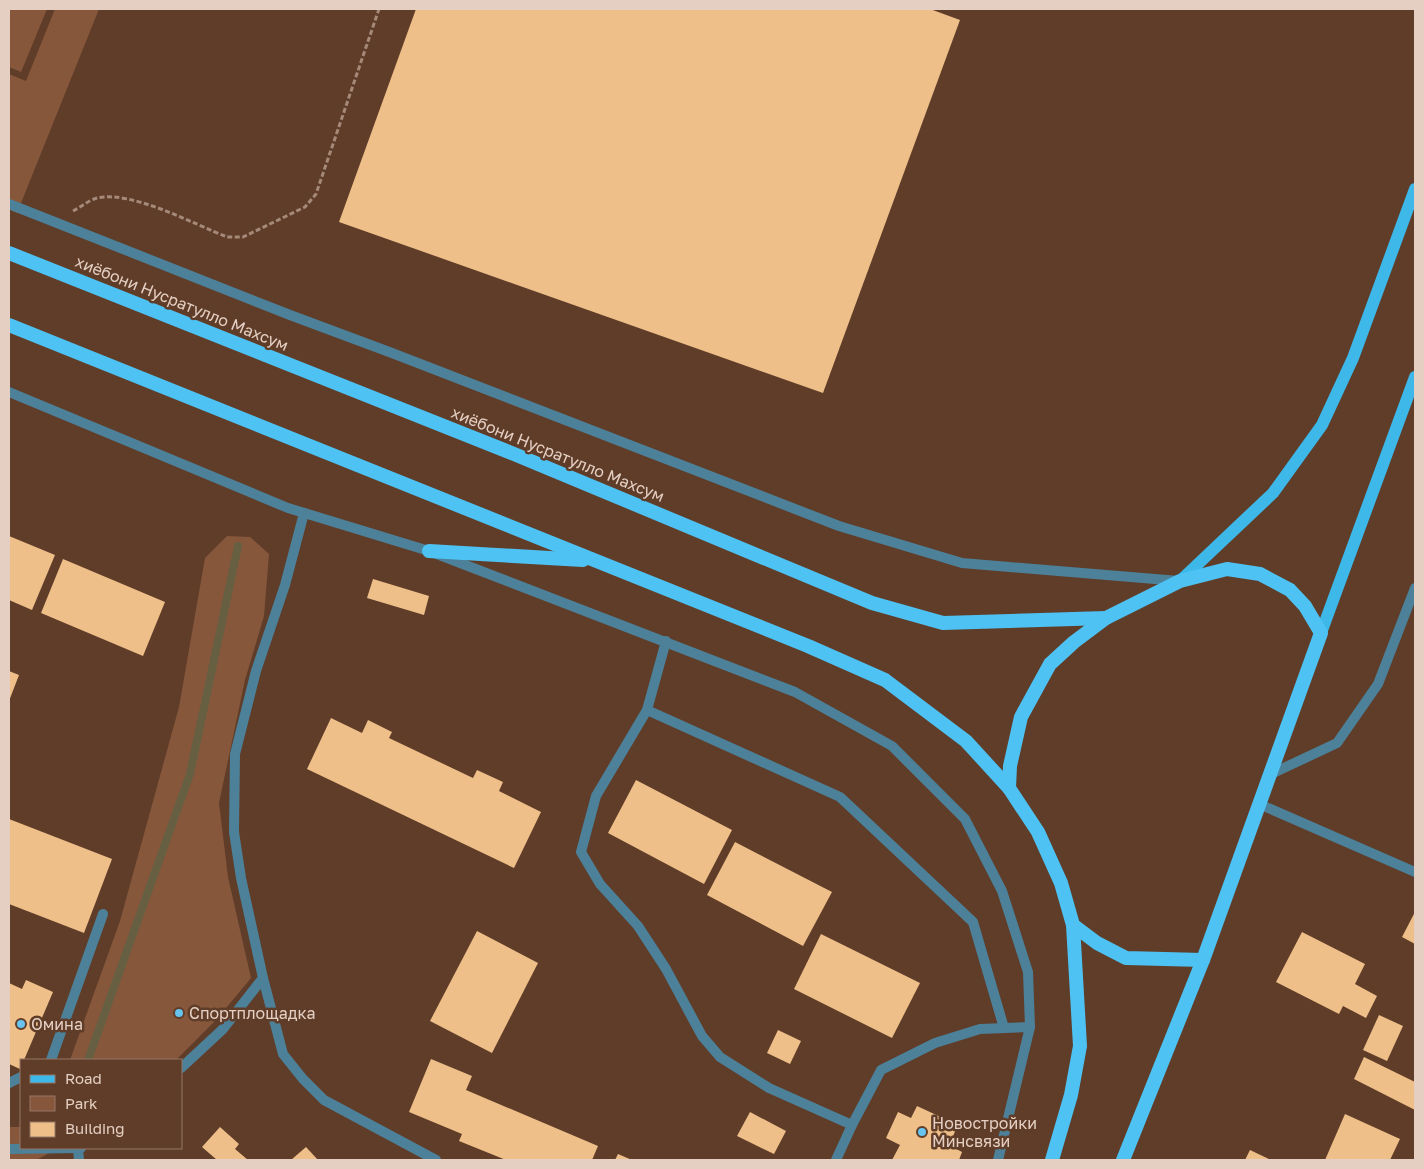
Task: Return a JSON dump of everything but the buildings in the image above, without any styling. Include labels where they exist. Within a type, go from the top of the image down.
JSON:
[{"type":"highway","name":"хиёбони Нусратулло Махсум","points":[[9,253],[505,450],[872,603],[943,623],[1106,618]]},
{"type":"highway","points":[[9,325],[808,646],[885,680],[966,741],[1009,788],[1038,832],[1061,883],[1074,925],[1080,1046],[1071,1095],[1052,1160]]},
{"type":"highway","points":[[429,551],[596,561]]},
{"type":"highway","points":[[1009,788],[1010,766],[1021,717],[1050,664],[1074,642],[1106,618],[1180,581],[1227,569],[1260,574],[1290,590],[1305,606],[1321,633],[1203,960],[1123,1160]]},
{"type":"highway","points":[[1074,925],[1097,943],[1126,958],[1203,960]]},
{"type":"main road","points":[[1180,581],[1273,493],[1322,425],[1353,358],[1415,189]]},
{"type":"main road","points":[[1321,633],[1415,377]]},
{"type":"street","points":[[9,204],[290,316],[392,353],[838,526],[962,563],[1180,581]]},
{"type":"street","points":[[9,392],[304,513],[429,551],[795,692],[892,746],[965,819],[1002,891],[1028,972],[1030,1027],[998,1160]]},
{"type":"street","points":[[304,513],[285,585],[256,671],[235,754],[234,832],[241,878],[263,978],[283,1054],[303,1079],[324,1100],[436,1160]]},
{"type":"street","points":[[1271,774],[1337,743],[1378,684],[1415,588]]},
{"type":"street","points":[[666,641],[647,710],[596,796],[581,852],[600,884],[638,926],[666,969],[702,1036],[720,1057],[769,1088],[852,1125]]},
{"type":"street","points":[[647,710],[840,797],[973,922],[1004,1028]]},
{"type":"street","points":[[1259,804],[1415,872]]},
{"type":"street","points":[[51,1059],[103,914]]},
{"type":"street","points":[[182,1067],[223,1029],[263,978]]},
{"type":"street","points":[[836,1160],[881,1070],[935,1042],[980,1029],[1030,1027]]},
{"type":"street","points":[[9,1149],[80,1149],[80,1160]]},
{"type":"path","points":[[53,221],[96,198],[115,196],[143,202],[227,237],[243,237],[305,207],[316,194],[378,9]]},
{"type":"green space","points":[[9,9],[47,9],[21,72],[9,67]]},
{"type":"green space","points":[[55,9],[99,9],[17,213],[9,209],[9,74],[26,81]]},
{"type":"green space","points":[[227,536],[250,537],[269,554],[264,616],[245,680],[219,803],[228,877],[251,978],[217,1019],[177,1059],[70,1059],[120,921],[179,707],[205,558]]},
{"type":"green space","points":[[9,1127],[20,1127],[20,1149],[57,1149],[36,1160],[9,1160]]},
{"type":"waterway","points":[[88,1059],[190,774],[238,546]]},
{"type":"place","name":"Спортплощадка","points":[[179,1013]]},
{"type":"place","name":"Омина","points":[[21,1024]]},
{"type":"place","name":"Новостройки Минсвязи","points":[[922,1132]]}]
